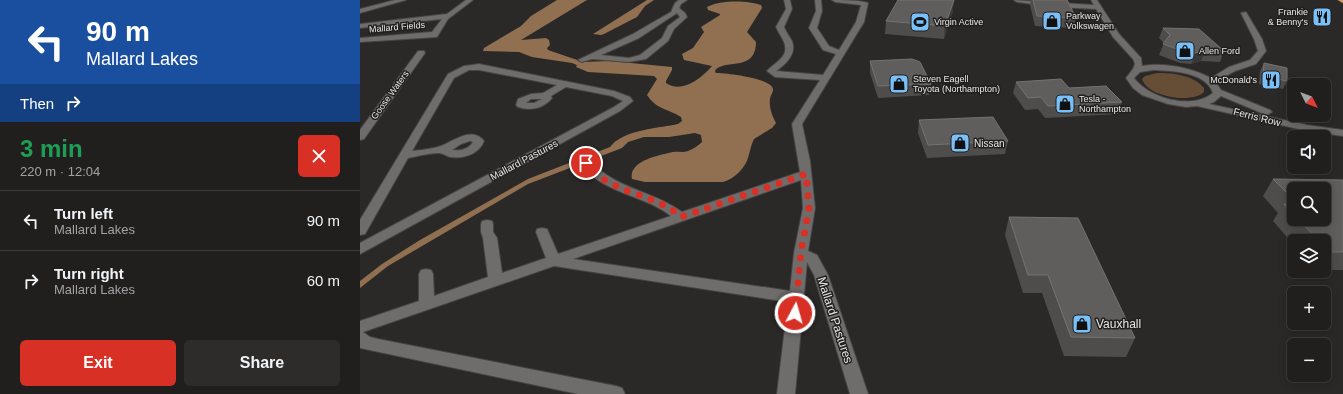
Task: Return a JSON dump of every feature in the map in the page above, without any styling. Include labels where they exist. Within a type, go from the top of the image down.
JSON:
[{"type":"street","name":"Mallard Fields","points":[[360,11],[403,0]]},
{"type":"street","name":"Mallard Fields","points":[[360,40],[435,34],[448,16],[470,0]]},
{"type":"street","points":[[582,60],[642,32],[670,15],[676,10],[678,2],[684,0]]},
{"type":"street","points":[[787,0],[789,8],[780,27],[789,46],[789,50],[781,64],[771,71],[775,74],[781,75],[824,78]]},
{"type":"street","points":[[818,0],[819,11],[813,28],[826,48],[840,52]]},
{"type":"street","points":[[786,394],[801,252],[809,208],[806,174],[796,124],[860,22],[866,3],[836,0]]},
{"type":"street","points":[[1017,0],[1055,4],[1096,3],[1116,35],[1137,58],[1139,64],[1137,70],[1154,67],[1168,68],[1191,73],[1211,83],[1218,92],[1215,99],[1194,104]]},
{"type":"street","points":[[591,56],[629,60],[643,57],[665,40],[671,28],[684,17],[683,14],[676,10]]},
{"type":"street","points":[[1211,83],[1217,77],[1253,62],[1262,51],[1258,39],[1244,13]]},
{"type":"street","name":"Mallard Fields","points":[[360,26],[448,16]]},
{"type":"street","points":[[1131,50],[1168,68]]},
{"type":"street","name":"Goose Waters","points":[[360,137],[421,53]]},
{"type":"street","name":"Mallard Pastures","points":[[360,231],[451,76],[460,70],[480,67],[623,96],[628,101],[610,113],[360,248]]},
{"type":"street","name":"Ferris Row","points":[[1137,70],[1130,78],[1132,83],[1142,92],[1163,100],[1233,111],[1295,126],[1343,133]]},
{"type":"street","points":[[1177,70],[1205,72],[1232,70]]},
{"type":"street","points":[[544,96],[566,84]]},
{"type":"street","name":"Ferris Row","points":[[1218,92],[1273,114],[1307,121],[1343,125]]},
{"type":"street","points":[[405,155],[447,148]]},
{"type":"street","points":[[586,163],[608,181],[669,208],[681,217]]},
{"type":"street","points":[[360,327],[806,174]]},
{"type":"street","points":[[487,224],[487,232],[490,238],[496,280]]},
{"type":"street","points":[[542,232],[554,261]]},
{"type":"street","name":"Mallard Pastures","points":[[801,252],[812,258],[821,275],[858,394]]},
{"type":"street","points":[[554,261],[797,298]]},
{"type":"street","points":[[426,274],[427,304]]},
{"type":"street","points":[[360,338],[365,342],[378,346],[616,394]]},
{"type":"shaded area","points":[[557,0],[587,0],[521,40],[546,38],[549,40],[550,45],[547,48],[548,50],[583,62],[610,61],[672,67],[666,83],[679,87],[685,86],[697,80],[712,66],[684,60],[682,54],[693,48],[704,32],[701,27],[720,15],[708,10],[707,7],[726,2],[748,2],[761,5],[762,8],[747,32],[756,42],[755,52],[751,58],[738,63],[719,67],[715,71],[716,73],[758,79],[771,86],[773,92],[770,98],[770,105],[776,123],[772,128],[754,139],[744,166],[735,176],[723,182],[645,182],[632,179],[632,173],[640,163],[660,155],[690,150],[702,142],[701,135],[695,133],[669,137],[644,137],[628,142],[622,148],[528,184],[388,266],[360,288],[360,281],[382,264],[420,240],[528,179],[610,147],[615,141],[630,134],[678,124],[682,121],[681,117],[658,106],[647,95],[657,79],[654,76],[588,72],[576,67],[577,65],[572,63],[532,57],[519,52],[483,51],[484,48],[521,26],[531,16]]},
{"type":"shaded area","points":[[647,0],[654,0],[645,6],[637,17],[604,34],[593,34]]},
{"type":"shaded area","points":[[1157,73],[1176,74],[1194,80],[1204,88],[1204,92],[1198,96],[1190,98],[1170,97],[1161,94],[1152,90],[1142,79],[1145,76]]},
{"type":"building","points":[[898,0],[954,0],[945,26],[886,21]]},
{"type":"building","points":[[1033,0],[1067,0],[1076,18],[1037,16]]},
{"type":"building","points":[[1163,28],[1199,29],[1224,51],[1206,50],[1195,53],[1185,52],[1163,44],[1170,35]]},
{"type":"building","points":[[912,59],[920,62],[931,84],[878,86],[870,61]]},
{"type":"building","points":[[1264,63],[1287,68],[1287,81],[1263,76]]},
{"type":"building","points":[[1061,79],[1069,88],[1106,86],[1122,102],[1048,106],[1041,97],[1028,98],[1016,82]]},
{"type":"building","points":[[993,117],[1008,141],[928,145],[919,120]]},
{"type":"building","points":[[1273,179],[1343,180],[1343,252],[1331,252],[1331,234],[1312,234],[1305,226],[1331,226],[1331,182],[1287,182],[1287,193]]},
{"type":"building","name":"Vauxhall","points":[[1009,217],[1078,218],[1135,338],[1071,337],[1048,275],[1028,275]]},
{"type":"place","name":"Frankie & Benny's","points":[[1322,17]]},
{"type":"place","name":"Parkway Volkswagen","points":[[1052,21]]},
{"type":"place","name":"Virgin Active","points":[[920,22]]},
{"type":"place","name":"Allen Ford","points":[[1185,51]]},
{"type":"place","name":"McDonald's","points":[[1271,80]]},
{"type":"place","name":"Steven Eagell Toyota (Northampton)","points":[[899,84]]},
{"type":"place","name":"Tesla - Northampton","points":[[1065,104]]},
{"type":"place","name":"Nissan","points":[[960,143]]},
{"type":"place","name":"Vauxhall","points":[[1082,324]]},
{"type":"route","points":[[586,163],[599,175],[620,188],[669,208],[681,217],[806,174],[809,208],[801,252],[795,313]]}]
